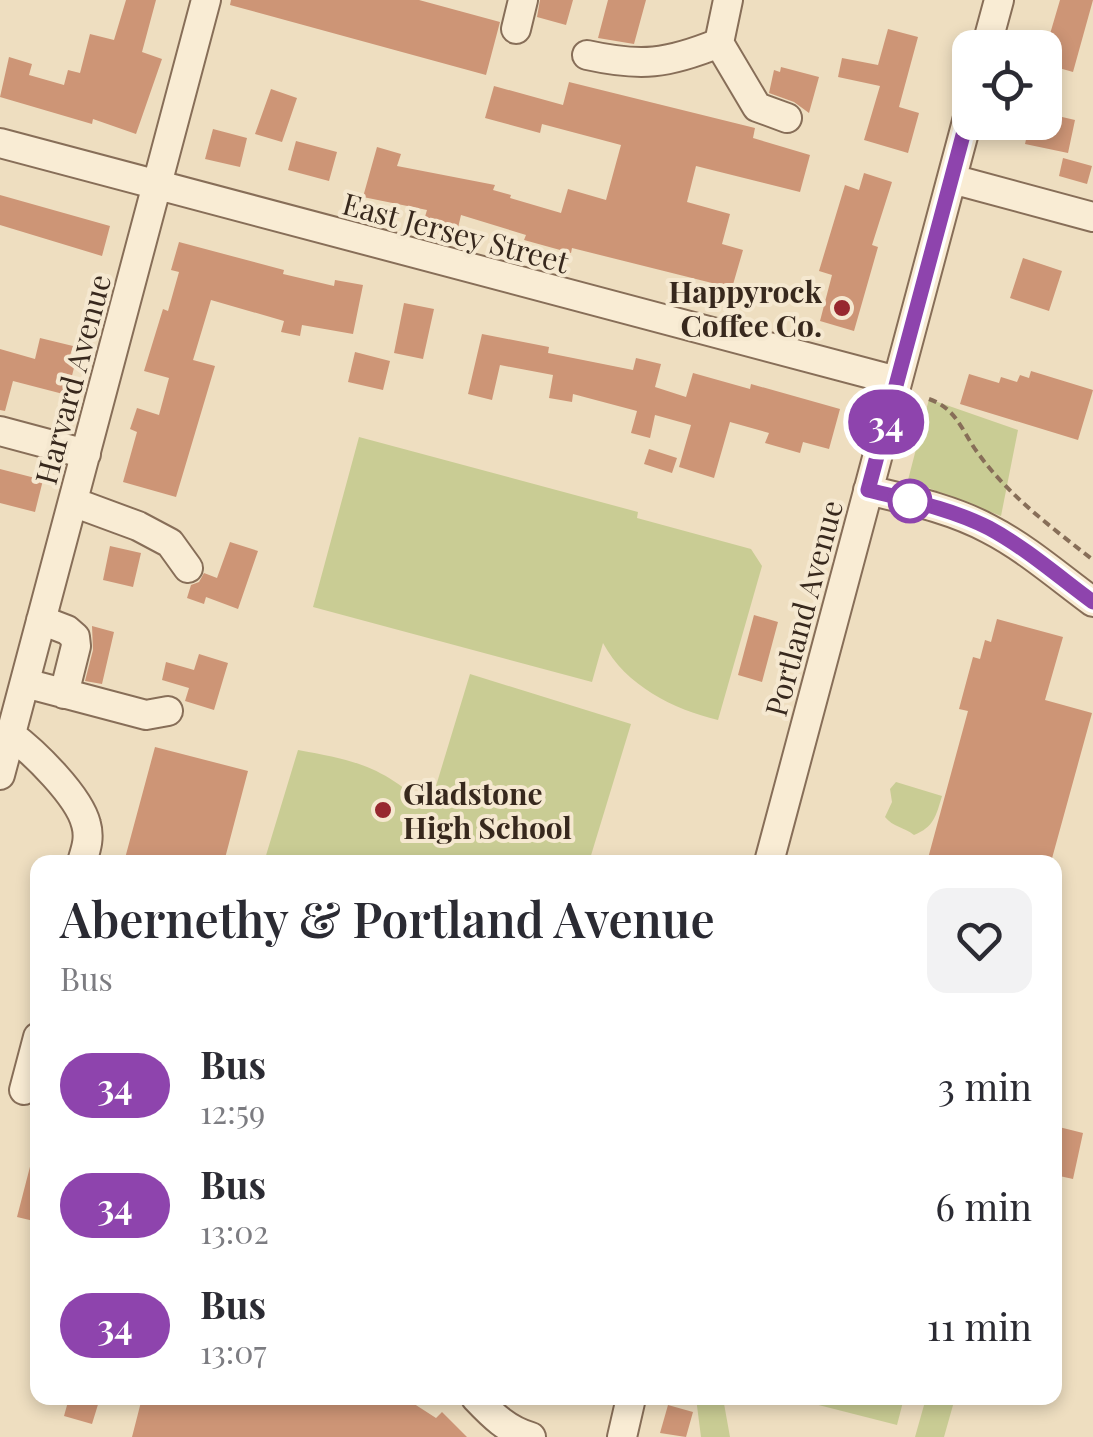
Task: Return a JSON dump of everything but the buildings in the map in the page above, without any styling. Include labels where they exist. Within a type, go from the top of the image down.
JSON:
[{"type":"street","name":"Harvard Avenue","points":[[0,774],[206,0]]},
{"type":"street","points":[[516,30],[524,0]]},
{"type":"street","points":[[728,0],[718,44],[757,108],[788,118]]},
{"type":"street","points":[[991,30],[999,0]]},
{"type":"street","points":[[588,55],[648,65],[718,44]]},
{"type":"street","name":"Portland Avenue","points":[[771,855],[962,140]]},
{"type":"street","name":"East Jersey Street","points":[[0,143],[896,380]]},
{"type":"street","points":[[952,179],[1093,217]]},
{"type":"street","points":[[0,431],[86,454]]},
{"type":"street","points":[[868,490],[950,512],[984,526],[1024,550],[1093,602]]},
{"type":"street","points":[[73,502],[170,542],[188,568]]},
{"type":"street","points":[[42,620],[67,630],[75,638],[64,694]]},
{"type":"street","points":[[24,683],[146,715],[168,711]]},
{"type":"street","points":[[11,735],[39,755],[85,819],[89,838],[84,855]]},
{"type":"street","points":[[24,1090],[30,1067]]},
{"type":"street","points":[[484,1405],[515,1432],[532,1437]]},
{"type":"street","points":[[622,1437],[629,1405]]},
{"type":"path","points":[[929,399],[953,414],[1004,486],[1093,560]]},
{"type":"green space","points":[[929,399],[1018,430],[1001,516],[908,480]]},
{"type":"green space","points":[[359,437],[638,512],[637,518],[751,549],[762,566],[718,720],[652,694],[624,672],[603,643],[592,682],[313,607]]},
{"type":"green space","points":[[470,674],[631,724],[591,855],[266,855],[298,750],[369,768],[398,784],[429,809]]},
{"type":"green space","points":[[896,782],[942,796],[933,820],[914,835],[885,817],[892,802],[890,789]]},
{"type":"green space","points":[[697,1405],[724,1405],[730,1437],[701,1437]]},
{"type":"green space","points":[[818,1405],[902,1405],[897,1425]]},
{"type":"green space","points":[[924,1405],[953,1405],[944,1437],[915,1437]]},
{"type":"bus line","name":"34","points":[[962,140],[868,490],[950,512],[984,526],[1024,550],[1093,602]]},
{"type":"place","name":"Happyrock Coffee Co.","points":[[842,308]]},
{"type":"place","name":"Gladstone High School","points":[[383,810]]}]
